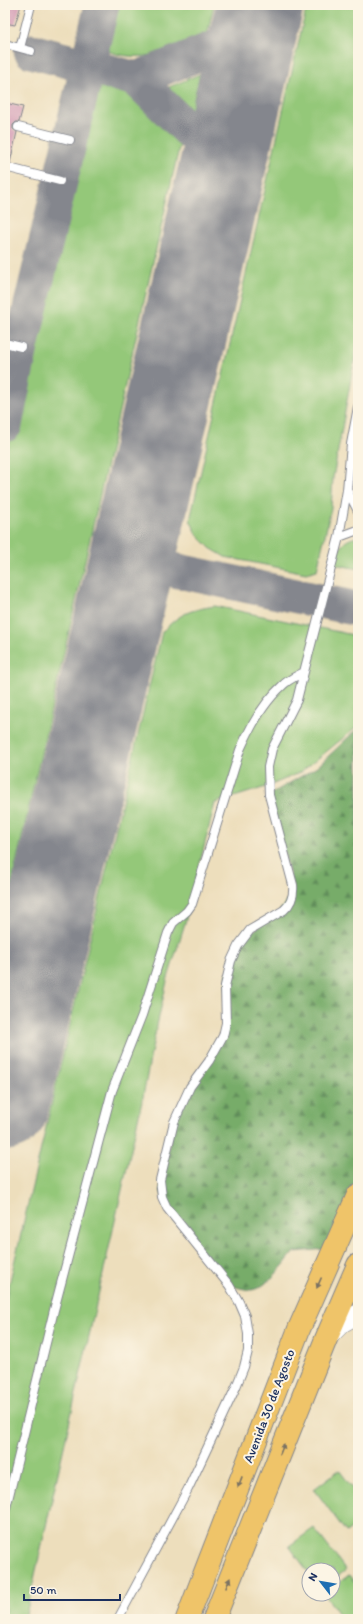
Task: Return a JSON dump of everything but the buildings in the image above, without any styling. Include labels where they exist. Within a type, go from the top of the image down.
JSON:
[{"type":"main road","name":"Avenida 30 de Agosto","points":[[187,1619],[299,1329],[358,1195]]},
{"type":"main road","name":"Avenida 30 de Agosto","points":[[214,1619],[326,1339],[358,1265]]},
{"type":"street","points":[[326,1339],[342,1323],[358,1314]]},
{"type":"lane","points":[[20,48],[31,5]]},
{"type":"lane","points":[[5,44],[31,51]]},
{"type":"lane","points":[[18,128],[70,140]]},
{"type":"lane","points":[[9,168],[60,181]]},
{"type":"lane","points":[[5,344],[21,347]]},
{"type":"lane","points":[[118,1619],[191,1483],[236,1387],[244,1367],[248,1351],[248,1334],[245,1316],[239,1302],[229,1285],[167,1208],[162,1197],[160,1180],[174,1122],[181,1104],[190,1087],[218,1048],[224,1036],[226,1023],[226,986],[231,961],[238,946],[250,930],[284,910],[292,900],[294,891],[293,885],[269,794],[268,767],[272,749],[298,700],[339,536],[347,490],[351,444],[358,407]]},
{"type":"lane","points":[[347,490],[358,511]]},
{"type":"lane","points":[[339,536],[358,530]]},
{"type":"lane","points":[[5,1512],[54,1310],[112,1091],[142,1015],[168,933],[173,923],[187,911],[192,904],[240,750],[248,732],[283,684],[304,672]]},
{"type":"green space","points":[[111,5],[214,5],[207,35],[170,51],[144,56],[131,56],[105,50],[102,44]]},
{"type":"green space","points":[[307,5],[358,5],[358,340],[333,478],[331,509],[317,570],[306,573],[225,557],[210,548],[198,536],[190,520]]},
{"type":"green space","points":[[200,74],[190,116],[162,90]]},
{"type":"green space","points":[[95,85],[124,91],[146,102],[164,120],[180,144],[5,912],[5,457],[90,89]]},
{"type":"green space","points":[[358,537],[358,569],[334,564],[337,554],[344,543]]},
{"type":"green space","points":[[215,606],[358,636],[358,726],[301,772],[269,786],[215,803],[185,923],[167,981],[143,1097],[25,1619],[5,1619],[5,1302],[162,632],[174,620],[186,613]]},
{"type":"green space","points":[[358,728],[358,1195],[335,1248],[294,1252],[269,1281],[256,1289],[250,1290],[229,1285],[167,1208],[160,1189],[174,1122],[223,1036],[227,974],[245,937],[277,914],[294,891],[269,795],[317,767]]},
{"type":"green space","points":[[339,1470],[358,1495],[358,1523],[346,1532],[314,1489]]},
{"type":"green space","points":[[314,1528],[340,1562],[301,1562],[289,1546]]},
{"type":"green space","points":[[341,1563],[346,1570],[341,1574]]},
{"type":"green space","points":[[349,1575],[358,1587],[358,1619],[343,1619],[330,1602],[341,1602],[341,1581]]},
{"type":"taxiway","points":[[5,425],[21,347],[102,5]]},
{"type":"taxiway","points":[[136,79],[254,32]]},
{"type":"taxiway","points":[[31,51],[136,79],[223,164]]},
{"type":"taxiway","points":[[131,561],[358,609]]},
{"type":"runway","points":[[5,1107],[260,5]]}]
